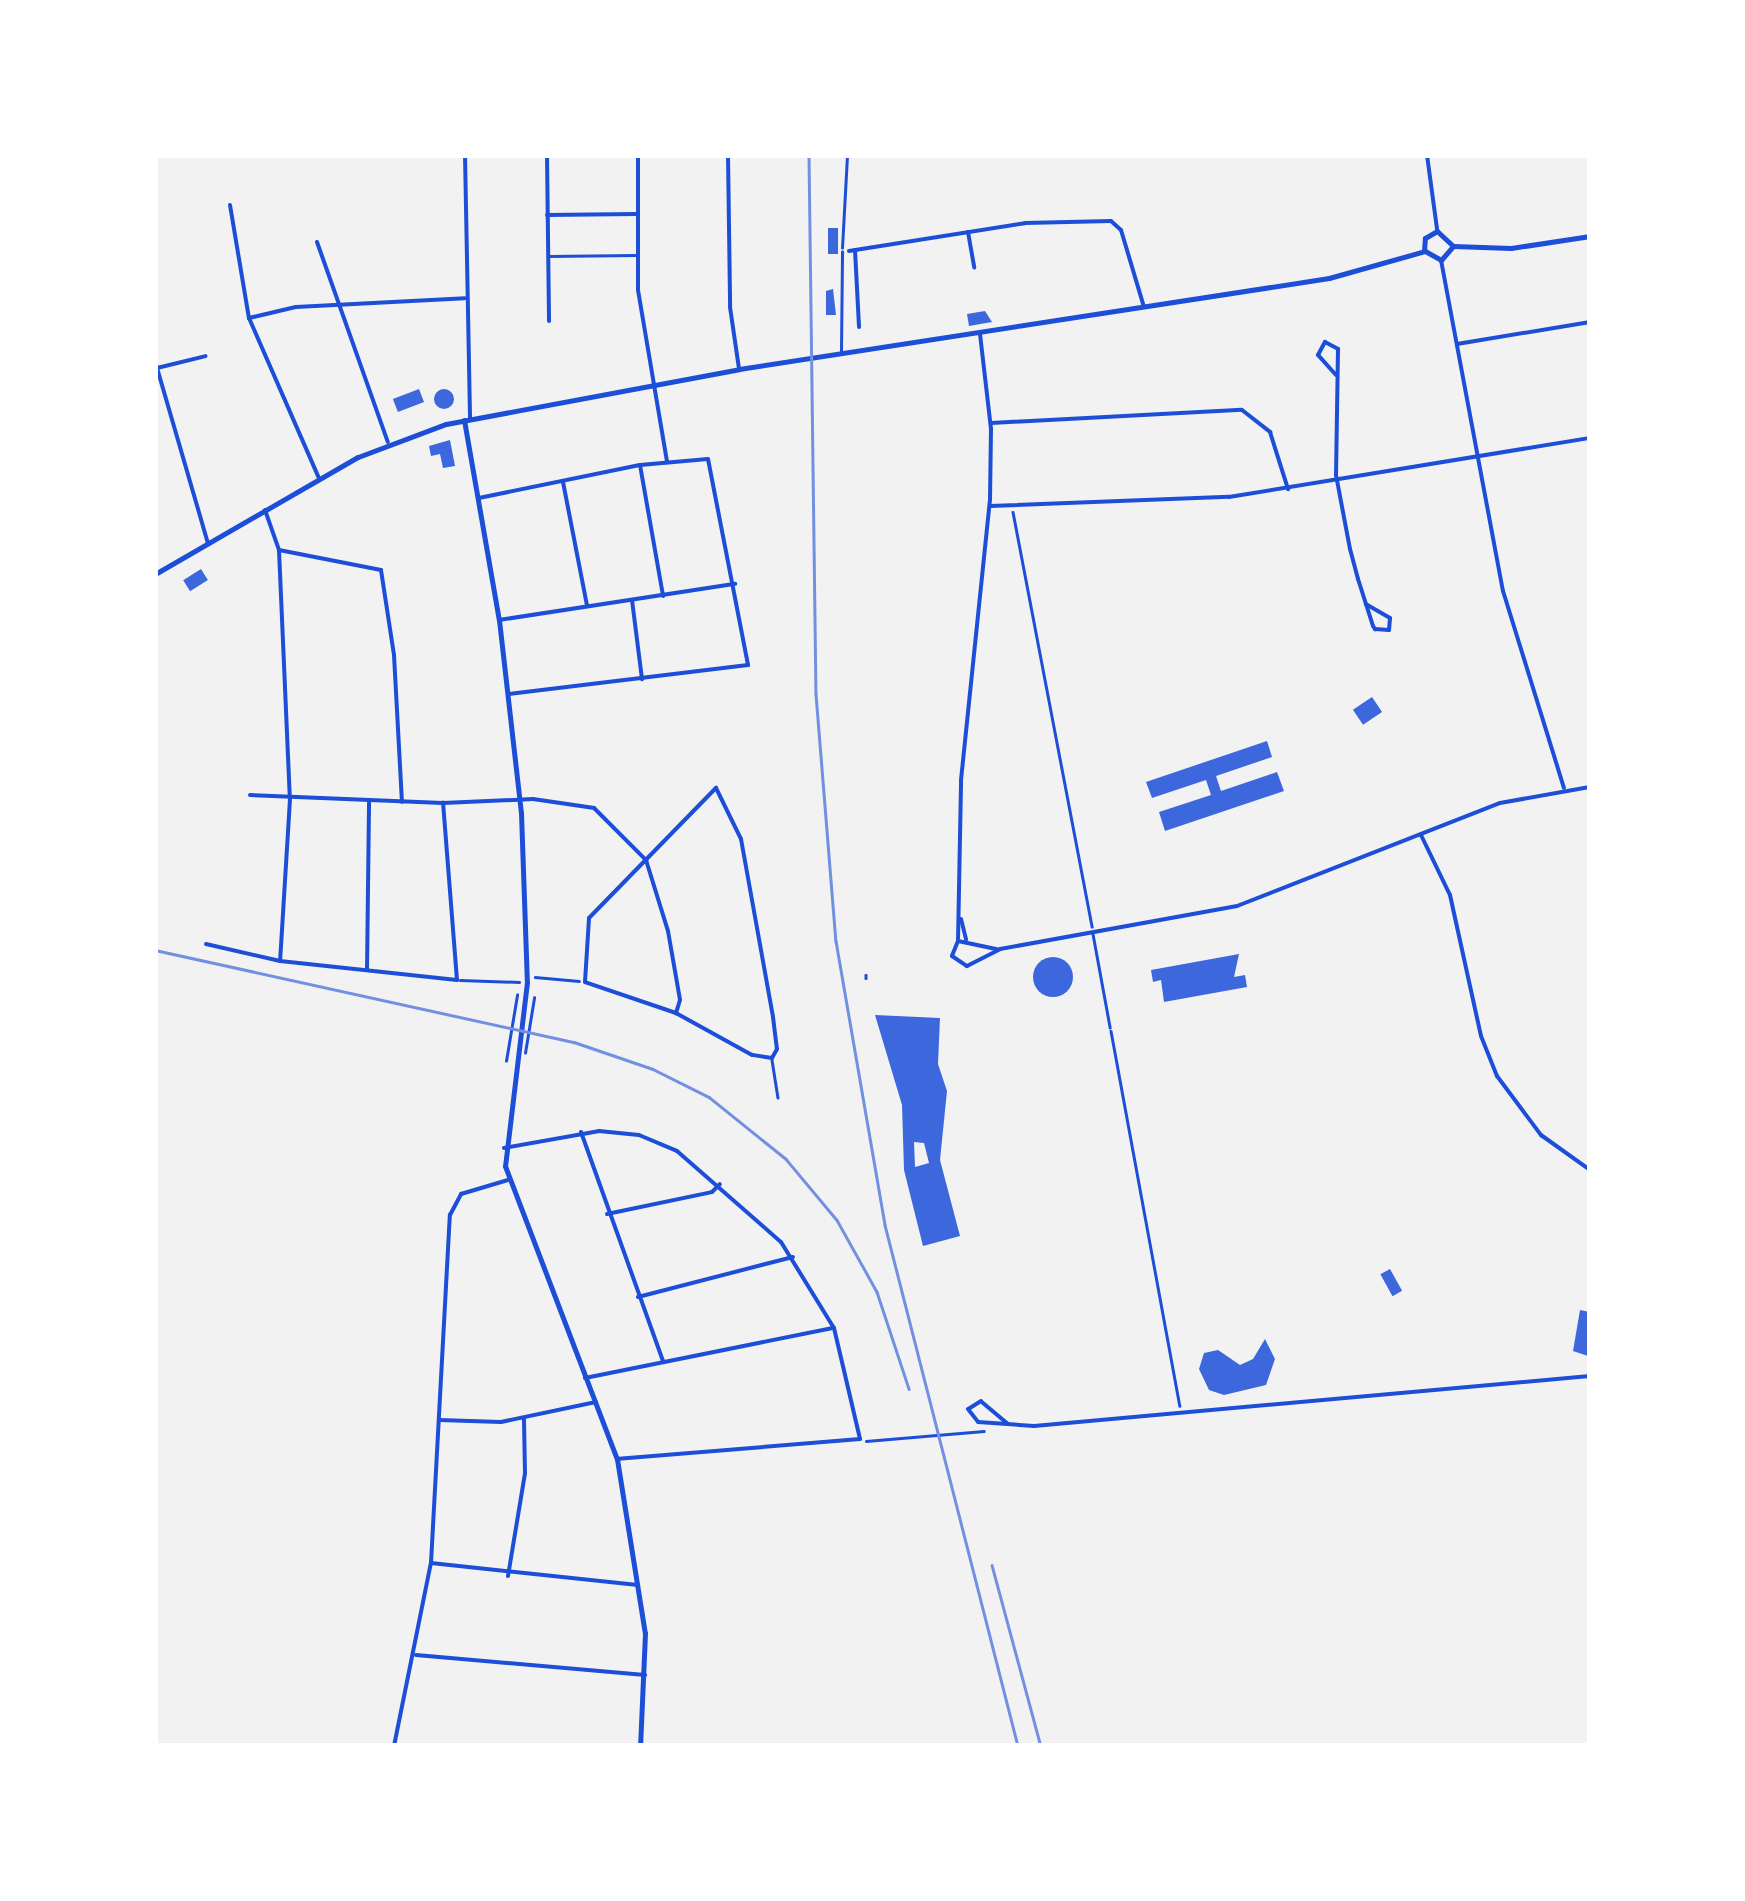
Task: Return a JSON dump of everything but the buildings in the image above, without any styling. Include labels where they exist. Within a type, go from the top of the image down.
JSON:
[{"type":"street","points":[[465,155],[467,420],[500,620],[520,800],[527,982],[504,1148],[508,1180],[618,1459],[638,1585],[645,1675],[640,1746]]},
{"type":"street","points":[[547,155],[549,321]]},
{"type":"street","points":[[638,155],[638,255],[652,385],[667,461]]},
{"type":"street","points":[[728,155],[730,307],[739,369]]},
{"type":"street","points":[[1426,155],[1437,231],[1453,246],[1511,248],[1590,236]]},
{"type":"street","points":[[230,205],[249,318],[319,478]]},
{"type":"street","points":[[547,215],[636,214]]},
{"type":"street","points":[[859,326],[848,251],[1059,220],[1111,221],[1121,230],[1144,307]]},
{"type":"street","points":[[1424,251],[1425,238],[1437,231]]},
{"type":"street","points":[[968,232],[974,267]]},
{"type":"street","points":[[318,242],[388,442]]},
{"type":"street","points":[[1441,260],[1453,246]]},
{"type":"street","points":[[155,574],[388,442],[467,420],[739,369],[1361,272],[1424,251],[1441,260]]},
{"type":"street","points":[[1441,260],[1511,625],[1564,788]]},
{"type":"street","points":[[249,318],[340,305],[465,298]]},
{"type":"street","points":[[1456,344],[1590,322]]},
{"type":"street","points":[[980,334],[991,423],[990,506],[961,780],[960,915],[958,941],[952,950],[955,962],[967,966],[1000,949],[1237,906],[1500,803],[1564,788],[1590,787]]},
{"type":"street","points":[[1336,375],[1318,355],[1325,342],[1338,350],[1337,480],[1366,604],[1375,629],[1390,630],[1390,618],[1366,604]]},
{"type":"street","points":[[156,368],[206,356]]},
{"type":"street","points":[[155,361],[209,545]]},
{"type":"street","points":[[991,423],[1242,410],[1270,432],[1288,489]]},
{"type":"street","points":[[990,506],[1012,508],[1288,489],[1477,454],[1590,438]]},
{"type":"street","points":[[479,498],[640,465],[708,459],[736,584],[748,665],[509,694]]},
{"type":"street","points":[[640,465],[663,596]]},
{"type":"street","points":[[563,481],[587,606]]},
{"type":"street","points":[[265,510],[279,550],[290,798],[280,961]]},
{"type":"street","points":[[279,550],[381,570],[394,655],[402,802]]},
{"type":"street","points":[[500,620],[736,584]]},
{"type":"street","points":[[632,600],[642,678]]},
{"type":"street","points":[[716,788],[742,838],[774,1057],[752,1055],[676,1013],[585,982],[583,936],[589,918],[646,860],[716,788]]},
{"type":"street","points":[[250,796],[369,802],[520,800],[594,808],[646,860],[668,932],[680,1000],[676,1013]]},
{"type":"street","points":[[366,970],[369,802]]},
{"type":"street","points":[[206,944],[280,961],[457,980],[443,803]]},
{"type":"street","points":[[1421,834],[1450,896],[1481,1036],[1497,1076],[1541,1135],[1590,1170]]},
{"type":"street","points":[[960,915],[966,940]]},
{"type":"street","points":[[958,941],[1000,949]]},
{"type":"street","points":[[974,943],[977,958]]},
{"type":"street","points":[[504,1148],[581,1132],[618,1132],[660,1142],[720,1184],[793,1257],[834,1328],[860,1439],[618,1459]]},
{"type":"street","points":[[581,1132],[607,1214],[663,1362]]},
{"type":"street","points":[[394,1746],[431,1563],[452,1208],[468,1190],[508,1180]]},
{"type":"street","points":[[607,1214],[712,1192],[720,1184]]},
{"type":"street","points":[[638,1297],[768,1269],[793,1257]]},
{"type":"street","points":[[585,1378],[834,1328]]},
{"type":"street","points":[[1008,1424],[984,1403],[970,1405],[972,1420],[1008,1424],[1590,1376]]},
{"type":"street","points":[[439,1420],[524,1419],[596,1402]]},
{"type":"street","points":[[508,1576],[524,1473],[524,1419]]},
{"type":"street","points":[[431,1563],[508,1576],[638,1585]]},
{"type":"street","points":[[415,1654],[645,1675]]},
{"type":"lane","points":[[841,354],[848,251]]},
{"type":"lane","points":[[547,256],[638,255]]},
{"type":"lane","points":[[1092,933],[1110,1027]]},
{"type":"lane","points":[[774,1057],[778,1098]]},
{"type":"path","points":[[847,155],[848,251]]},
{"type":"path","points":[[1012,508],[1092,933]]},
{"type":"path","points":[[535,977],[585,982]]},
{"type":"path","points":[[457,980],[519,982]]},
{"type":"path","points":[[506,1061],[517,995]]},
{"type":"path","points":[[525,1054],[534,998]]},
{"type":"path","points":[[1110,1027],[1182,1412]]},
{"type":"path","points":[[860,1439],[918,1439],[984,1431]]},
{"type":"railway","points":[[809,155],[816,694],[836,941],[885,1225],[1018,1746]]},
{"type":"railway","points":[[155,950],[574,1042],[653,1069],[709,1097],[786,1159],[837,1220],[877,1292],[909,1389]]},
{"type":"railway","points":[[992,1565],[1041,1746]]}]
